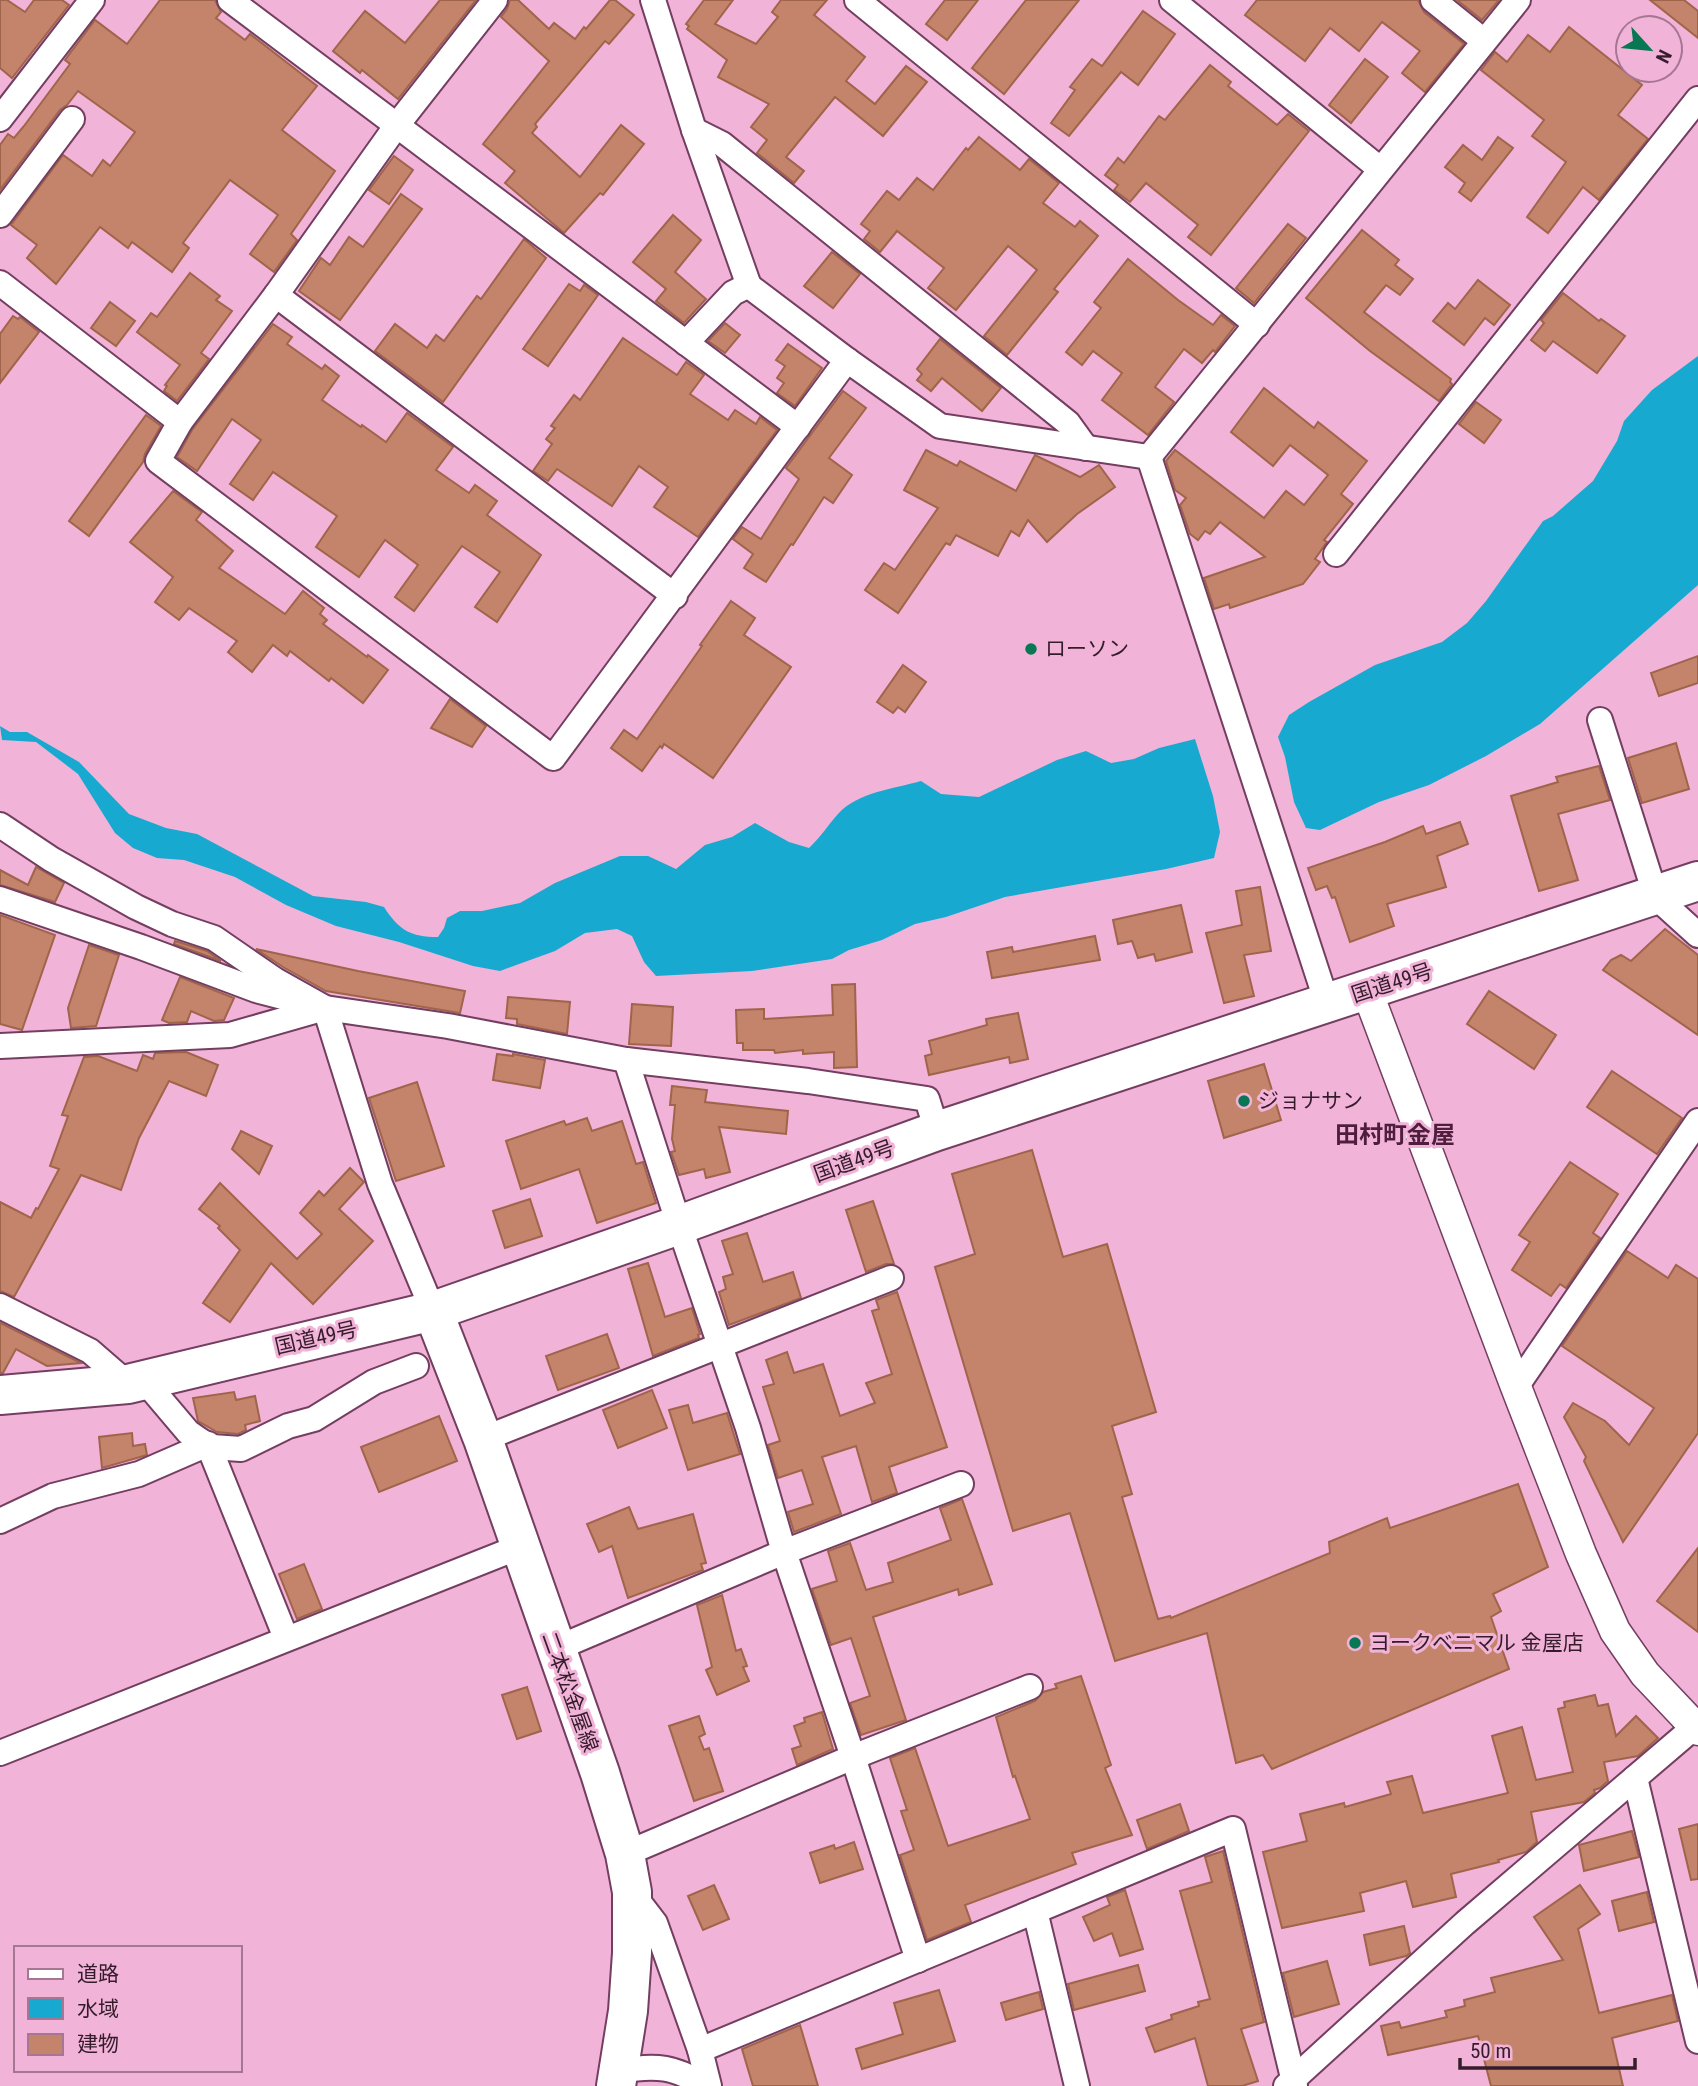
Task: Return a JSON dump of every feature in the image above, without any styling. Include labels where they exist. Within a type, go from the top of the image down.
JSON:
[{"type":"main road","name":"国道49号","points":[[0,1395],[136,1382],[433,1311],[937,1131],[1698,881]]},
{"type":"main road","name":"二本松金屋線","points":[[433,1311],[483,1439],[600,1773],[625,1854],[632,1892],[632,1953],[628,2011],[618,2078]]},
{"type":"street","points":[[0,119],[8,92],[92,0]]},
{"type":"street","points":[[230,0],[798,427]]},
{"type":"street","points":[[495,0],[397,125],[276,295],[180,422],[158,461],[553,758],[847,360]]},
{"type":"street","points":[[653,0],[694,130],[749,285],[847,360],[940,426],[1149,457]]},
{"type":"street","points":[[857,0],[1257,325]]},
{"type":"street","points":[[1172,0],[1380,169]]},
{"type":"street","points":[[1433,0],[1484,41]]},
{"type":"street","points":[[1149,457],[1517,0]]},
{"type":"street","points":[[1336,554],[1698,99]]},
{"type":"street","points":[[0,215],[72,119]]},
{"type":"street","points":[[694,130],[722,144],[1068,423],[1086,447]]},
{"type":"street","points":[[0,283],[180,422]]},
{"type":"street","points":[[686,343],[733,293],[749,285]]},
{"type":"street","points":[[276,295],[675,596]]},
{"type":"street","points":[[1149,457],[1327,1003]]},
{"type":"street","points":[[1600,720],[1656,897],[1698,935]]},
{"type":"street","points":[[0,825],[51,859],[136,907],[172,924],[214,938],[275,979],[326,1008],[380,1184],[433,1311]]},
{"type":"street","points":[[0,899],[256,990],[326,1008],[448,1026],[626,1060],[808,1081],[927,1099],[937,1131]]},
{"type":"street","points":[[700,2050],[1233,1829],[1291,2084],[1465,1923],[1697,1727],[1645,1674],[1615,1631],[1581,1554],[1516,1387],[1367,991]]},
{"type":"street","points":[[0,1046],[230,1035],[326,1008]]},
{"type":"street","points":[[626,1060],[678,1225],[748,1427],[784,1552],[918,1960]]},
{"type":"street","points":[[1516,1387],[1698,1121]]},
{"type":"street","points":[[483,1439],[891,1278]]},
{"type":"street","points":[[0,1306],[90,1351],[136,1382],[188,1432],[208,1444],[226,1449],[241,1450],[288,1426],[314,1419],[374,1382],[416,1366]]},
{"type":"street","points":[[0,1521],[53,1496],[139,1474],[208,1444]]},
{"type":"street","points":[[208,1444],[286,1638]]},
{"type":"street","points":[[555,1649],[784,1552],[961,1484]]},
{"type":"street","points":[[0,1753],[519,1548]]},
{"type":"street","points":[[625,1854],[853,1756],[1030,1687]]},
{"type":"street","points":[[1635,1778],[1698,2041]]},
{"type":"street","points":[[632,1892],[655,1923],[700,2050],[708,2086]]},
{"type":"street","points":[[1035,1912],[1077,2086]]},
{"type":"street","points":[[618,2078],[657,2066],[684,2073],[708,2086]]},
{"type":"water","points":[[1698,356],[1698,585],[1540,724],[1429,785],[1379,802],[1320,830],[1306,828],[1294,802],[1278,737],[1289,715],[1375,665],[1442,642],[1467,623],[1543,521],[1553,516],[1593,481],[1617,441],[1624,421],[1652,390]]},
{"type":"water","points":[[0,726],[10,732],[27,732],[79,762],[129,814],[166,828],[197,834],[313,896],[366,902],[384,907],[400,927],[413,934],[428,937],[438,937],[447,918],[460,911],[482,911],[520,903],[555,883],[620,856],[648,856],[676,869],[705,845],[732,837],[755,823],[789,842],[809,848],[838,814],[866,796],[921,781],[941,794],[979,797],[1057,760],[1086,751],[1111,763],[1134,759],[1159,748],[1195,739],[1213,796],[1220,832],[1214,858],[1005,897],[946,917],[915,924],[832,959],[752,971],[656,976],[644,962],[632,936],[617,929],[585,933],[555,951],[500,971],[473,966],[399,942],[336,926],[286,905],[235,877],[184,860],[157,858],[133,848],[115,833],[78,774],[36,742],[2,740]]},
{"type":"building","points":[[0,0],[7,0],[25,12],[34,0],[62,0],[69,5],[12,78],[0,68]]},
{"type":"building","points":[[160,0],[215,0],[221,12],[216,18],[245,40],[250,34],[317,86],[282,130],[335,171],[291,234],[297,240],[274,272],[250,254],[278,215],[230,180],[183,243],[189,248],[172,272],[132,242],[128,248],[100,227],[56,284],[27,258],[37,245],[11,225],[63,155],[92,176],[103,160],[110,166],[135,132],[78,91],[60,110],[0,190],[0,145],[8,134],[14,138],[24,126],[70,64],[65,60],[95,20],[127,44]]},
{"type":"building","points":[[440,0],[476,0],[398,99],[333,51],[365,11],[405,43]]},
{"type":"building","points":[[510,0],[518,0],[549,29],[554,23],[575,39],[610,0],[615,0],[634,15],[609,44],[605,41],[535,124],[537,127],[532,133],[580,177],[621,125],[644,144],[603,195],[600,193],[564,233],[505,183],[515,171],[483,144],[549,61],[501,17]]},
{"type":"building","points":[[704,0],[733,0],[715,24],[756,44],[778,17],[772,12],[781,0],[827,0],[814,15],[865,57],[846,81],[875,104],[906,66],[927,82],[883,136],[835,97],[786,157],[804,171],[794,183],[757,153],[767,140],[751,127],[769,104],[718,77],[727,60],[687,29],[689,26],[686,24]]},
{"type":"building","points":[[945,0],[978,0],[947,40],[926,24]]},
{"type":"building","points":[[1026,0],[1079,0],[1004,94],[972,68]]},
{"type":"building","points":[[1257,0],[1418,0],[1424,12],[1464,44],[1425,92],[1402,73],[1420,51],[1382,22],[1359,51],[1330,28],[1305,61],[1245,15]]},
{"type":"building","points":[[1457,0],[1499,0],[1482,20]]},
{"type":"building","points":[[1650,0],[1684,0],[1698,11],[1698,38],[1684,27],[1684,14],[1668,14]]},
{"type":"building","points":[[1143,11],[1175,34],[1138,85],[1121,72],[1069,136],[1051,123],[1075,90],[1070,87],[1092,59],[1102,66]]},
{"type":"building","points":[[1569,27],[1614,63],[1614,84],[1642,85],[1618,115],[1648,139],[1599,200],[1583,187],[1548,233],[1527,217],[1566,162],[1532,136],[1544,120],[1481,70],[1495,52],[1507,62],[1528,35],[1550,52]]},
{"type":"building","points":[[1365,59],[1388,77],[1351,123],[1329,105]]},
{"type":"building","points":[[1210,65],[1231,82],[1228,86],[1277,125],[1288,114],[1309,131],[1211,255],[1188,237],[1198,225],[1146,183],[1130,202],[1114,190],[1118,185],[1105,175],[1118,158],[1124,163],[1159,116],[1165,120]]},
{"type":"building","points":[[979,137],[1020,170],[1029,159],[1059,183],[1043,203],[1075,227],[1080,221],[1098,236],[1054,289],[1058,292],[1007,355],[984,336],[1037,270],[1008,246],[956,310],[928,288],[944,268],[897,231],[880,252],[864,239],[870,231],[861,224],[887,191],[899,200],[917,178],[933,190],[966,148],[968,150]]},
{"type":"building","points":[[1498,137],[1513,148],[1471,201],[1459,192],[1465,183],[1445,167],[1463,145],[1482,160]]},
{"type":"building","points":[[394,156],[413,170],[389,204],[369,190]]},
{"type":"building","points":[[401,194],[422,209],[340,320],[299,291],[321,258],[330,265],[349,237],[363,247]]},
{"type":"building","points":[[673,215],[701,240],[675,272],[706,299],[684,323],[656,301],[666,289],[633,262]]},
{"type":"building","points":[[1288,224],[1306,238],[1254,303],[1236,288]]},
{"type":"building","points":[[1362,230],[1399,260],[1395,265],[1413,279],[1400,295],[1386,285],[1364,312],[1451,379],[1452,384],[1439,401],[1370,351],[1306,298]]},
{"type":"building","points":[[524,239],[546,258],[443,402],[375,351],[395,324],[427,348],[436,335],[444,341],[477,296],[481,299]]},
{"type":"building","points":[[832,252],[860,274],[833,308],[804,286]]},
{"type":"building","points":[[1128,259],[1213,325],[1221,315],[1235,326],[1215,352],[1213,350],[1202,363],[1184,349],[1155,387],[1174,402],[1148,435],[1102,400],[1122,373],[1093,351],[1082,365],[1066,352],[1101,308],[1094,302]]},
{"type":"building","points":[[190,273],[220,296],[216,300],[232,311],[201,353],[209,359],[177,401],[164,391],[167,386],[165,385],[180,365],[137,332],[151,313],[157,317]]},
{"type":"building","points":[[1478,280],[1510,305],[1494,325],[1485,318],[1464,345],[1433,321],[1448,303],[1455,309]]},
{"type":"building","points":[[569,284],[580,291],[584,285],[598,295],[548,366],[523,349]]},
{"type":"building","points":[[1563,293],[1599,321],[1601,319],[1625,336],[1597,373],[1553,341],[1545,351],[1531,340],[1544,323],[1541,320]]},
{"type":"building","points":[[110,302],[135,321],[116,346],[91,328]]},
{"type":"building","points":[[13,316],[18,319],[20,317],[39,332],[0,383],[0,334]]},
{"type":"building","points":[[725,323],[740,335],[725,353],[708,341]]},
{"type":"building","points":[[273,324],[292,337],[287,344],[322,369],[325,365],[339,376],[322,400],[386,442],[407,413],[453,447],[436,470],[469,493],[475,485],[497,501],[487,515],[541,555],[497,622],[475,607],[500,572],[462,546],[414,611],[395,597],[418,565],[385,540],[359,577],[316,547],[337,516],[273,472],[253,500],[230,484],[261,440],[232,419],[197,471],[177,457],[192,430]]},
{"type":"building","points":[[623,338],[677,375],[686,362],[704,375],[690,394],[728,420],[735,410],[756,424],[760,417],[777,430],[698,537],[654,507],[668,487],[639,466],[612,506],[557,469],[548,481],[533,471],[552,444],[546,439],[555,428],[551,426],[574,395],[580,400]]},
{"type":"building","points":[[940,339],[1001,388],[982,411],[942,378],[931,391],[917,380],[922,374],[917,369]]},
{"type":"building","points":[[788,344],[822,368],[795,406],[777,393],[784,383],[777,378],[785,366],[776,360]]},
{"type":"building","points":[[1264,388],[1314,428],[1318,422],[1367,461],[1341,494],[1353,504],[1324,540],[1327,542],[1315,559],[1320,562],[1303,584],[1230,608],[1229,604],[1214,609],[1204,578],[1265,557],[1220,522],[1210,534],[1205,531],[1198,540],[1190,534],[1180,505],[1186,498],[1175,490],[1166,461],[1175,450],[1264,518],[1286,491],[1304,505],[1328,475],[1290,445],[1273,466],[1231,432]]},
{"type":"building","points":[[843,391],[866,408],[829,458],[852,475],[833,503],[824,497],[766,582],[744,568],[753,554],[733,539],[742,527],[761,539],[799,479],[786,468]]},
{"type":"building","points":[[1476,402],[1501,420],[1484,443],[1459,424]]},
{"type":"building","points":[[146,415],[161,426],[143,462],[89,536],[69,521]]},
{"type":"building","points":[[926,450],[957,466],[960,461],[1016,491],[1035,455],[1080,477],[1099,465],[1115,487],[1077,514],[1047,542],[1028,520],[1019,536],[1011,531],[998,556],[956,535],[950,545],[946,543],[898,613],[865,590],[884,563],[895,570],[938,508],[904,490]]},
{"type":"building","points":[[173,491],[202,512],[196,520],[233,551],[219,568],[285,614],[303,591],[324,608],[320,614],[327,620],[323,624],[388,670],[363,703],[290,651],[287,656],[273,645],[252,672],[228,652],[237,641],[189,608],[179,620],[155,602],[173,577],[130,542]]},
{"type":"building","points":[[731,601],[755,618],[744,635],[791,667],[713,778],[664,744],[642,771],[611,748],[624,730],[637,739]]},
{"type":"building","points":[[1698,656],[1698,683],[1659,696],[1651,673]]},
{"type":"building","points":[[903,665],[926,682],[905,712],[898,707],[893,713],[877,702]]},
{"type":"building","points":[[450,699],[486,726],[472,747],[431,728]]},
{"type":"building","points":[[1676,743],[1689,789],[1642,803],[1628,758]]},
{"type":"building","points":[[1599,766],[1610,800],[1558,814],[1578,880],[1539,891],[1511,796],[1558,782],[1556,777]]},
{"type":"building","points":[[1460,822],[1468,844],[1437,856],[1446,887],[1387,904],[1394,926],[1350,942],[1335,897],[1332,898],[1327,886],[1316,890],[1308,868],[1423,826],[1426,834]]},
{"type":"building","points":[[36,867],[64,883],[55,902],[0,885],[0,870],[28,885]]},
{"type":"building","points":[[1260,887],[1271,951],[1244,955],[1254,996],[1224,1003],[1206,933],[1242,925],[1236,891]]},
{"type":"building","points":[[1181,905],[1192,952],[1156,961],[1154,954],[1138,958],[1132,941],[1118,944],[1113,920]]},
{"type":"building","points":[[0,915],[55,935],[22,1030],[0,1024]]},
{"type":"building","points":[[1665,929],[1698,955],[1698,1035],[1603,970],[1611,960],[1621,955],[1631,961]]},
{"type":"building","points":[[1095,936],[1100,960],[992,978],[987,952],[1012,947],[1013,952]]},
{"type":"building","points":[[175,941],[207,951],[221,961],[174,944]]},
{"type":"building","points":[[89,945],[119,955],[96,1026],[71,1028],[68,1008]]},
{"type":"building","points":[[256,949],[465,991],[460,1013],[326,991]]},
{"type":"building","points":[[180,977],[234,998],[224,1020],[214,1021],[191,1011],[187,1022],[169,1023],[162,1020]]},
{"type":"building","points":[[855,984],[857,1067],[834,1068],[834,1052],[803,1054],[803,1050],[775,1053],[774,1050],[743,1050],[743,1043],[737,1043],[736,1010],[764,1009],[764,1019],[833,1015],[832,985]]},
{"type":"building","points":[[1489,991],[1556,1035],[1534,1069],[1467,1024]]},
{"type":"building","points":[[508,997],[570,1002],[567,1034],[517,1024],[517,1019],[506,1018]]},
{"type":"building","points":[[632,1004],[673,1007],[671,1046],[629,1044]]},
{"type":"building","points":[[1018,1013],[1028,1059],[1010,1063],[1009,1057],[929,1075],[925,1056],[932,1054],[929,1041],[987,1025],[986,1019]]},
{"type":"building","points":[[186,1052],[218,1065],[206,1096],[169,1081],[139,1138],[121,1190],[81,1175],[14,1297],[0,1291],[0,1202],[31,1218],[36,1208],[38,1209],[59,1169],[50,1166],[68,1116],[62,1115],[84,1057],[98,1056],[137,1071],[143,1055],[153,1059],[155,1053]]},
{"type":"building","points":[[497,1054],[545,1060],[540,1088],[493,1080]]},
{"type":"building","name":"ジョナサン","points":[[1264,1064],[1281,1120],[1224,1138],[1208,1081]]},
{"type":"building","points":[[1612,1071],[1682,1118],[1657,1154],[1587,1107]]},
{"type":"building","points":[[417,1082],[444,1166],[396,1181],[369,1098]]},
{"type":"building","points":[[672,1086],[707,1090],[705,1102],[788,1111],[786,1134],[719,1127],[730,1172],[706,1178],[704,1169],[679,1175],[671,1152],[675,1151],[672,1139],[675,1105],[670,1105]]},
{"type":"building","points":[[587,1118],[592,1131],[622,1121],[636,1164],[643,1162],[656,1203],[597,1223],[579,1169],[521,1189],[506,1141],[564,1121],[566,1125]]},
{"type":"building","points":[[241,1131],[272,1146],[259,1174],[232,1149]]},
{"type":"building","points":[[1032,1150],[1063,1257],[1107,1244],[1156,1412],[1112,1426],[1132,1494],[1122,1497],[1158,1619],[1171,1618],[1330,1553],[1329,1542],[1387,1518],[1390,1528],[1518,1484],[1548,1567],[1493,1594],[1501,1611],[1491,1617],[1509,1669],[1272,1769],[1263,1755],[1236,1763],[1207,1633],[1115,1661],[1070,1513],[1013,1531],[935,1267],[975,1254],[952,1174]]},
{"type":"building","points":[[1570,1162],[1618,1194],[1593,1233],[1600,1238],[1566,1288],[1560,1284],[1551,1296],[1512,1270],[1530,1242],[1519,1235]]},
{"type":"building","points":[[350,1168],[364,1182],[339,1209],[373,1241],[313,1304],[271,1263],[230,1322],[203,1303],[240,1250],[218,1228],[220,1226],[199,1209],[220,1183],[297,1259],[322,1234],[300,1213],[319,1191],[324,1196]]},
{"type":"building","points":[[530,1199],[542,1236],[505,1248],[493,1211]]},
{"type":"building","points":[[873,1201],[894,1264],[886,1264],[866,1272],[846,1210]]},
{"type":"building","points":[[747,1233],[763,1282],[793,1272],[801,1298],[729,1325],[719,1292],[726,1289],[723,1277],[733,1274],[722,1241]]},
{"type":"building","points":[[1627,1251],[1668,1278],[1676,1265],[1698,1279],[1698,1433],[1623,1542],[1584,1461],[1586,1457],[1564,1417],[1573,1403],[1605,1421],[1629,1445],[1654,1408],[1562,1346]]},
{"type":"building","points":[[648,1263],[665,1317],[692,1308],[700,1334],[699,1338],[653,1356],[628,1269]]},
{"type":"building","points":[[897,1292],[947,1447],[889,1467],[897,1493],[872,1502],[856,1446],[822,1457],[841,1514],[794,1532],[788,1512],[813,1504],[802,1470],[778,1478],[768,1445],[780,1441],[763,1387],[774,1384],[766,1360],[787,1352],[794,1373],[823,1364],[840,1416],[875,1403],[866,1383],[892,1374],[872,1311],[879,1309],[876,1300]]},
{"type":"building","points":[[0,1323],[81,1363],[47,1366],[16,1349],[3,1373],[0,1373]]},
{"type":"building","points":[[607,1334],[619,1368],[558,1390],[546,1356]]},
{"type":"building","points":[[652,1390],[667,1428],[618,1448],[603,1410]]},
{"type":"building","points":[[234,1392],[236,1400],[255,1396],[260,1421],[245,1425],[246,1430],[238,1434],[217,1432],[198,1421],[193,1398]]},
{"type":"building","points":[[688,1405],[693,1423],[727,1413],[740,1454],[688,1470],[669,1410]]},
{"type":"building","points":[[439,1416],[457,1461],[379,1492],[361,1447]]},
{"type":"building","points":[[132,1433],[133,1446],[145,1444],[147,1455],[102,1468],[99,1437]]},
{"type":"building","points":[[962,1499],[992,1584],[959,1595],[958,1589],[873,1617],[906,1720],[861,1735],[850,1703],[870,1696],[851,1638],[831,1645],[812,1589],[837,1581],[828,1551],[850,1543],[866,1590],[893,1582],[888,1563],[951,1540],[940,1508]]},
{"type":"building","points":[[629,1507],[638,1529],[693,1514],[706,1563],[701,1564],[703,1570],[628,1598],[612,1546],[599,1552],[587,1524]]},
{"type":"building","points":[[1698,1548],[1698,1632],[1657,1601]]},
{"type":"building","points":[[304,1564],[322,1609],[297,1619],[279,1574]]},
{"type":"building","points":[[722,1595],[736,1651],[741,1649],[747,1666],[743,1667],[749,1681],[717,1695],[706,1670],[712,1667],[697,1605]]},
{"type":"building","points":[[1081,1676],[1111,1765],[1105,1768],[1132,1835],[1072,1853],[1076,1864],[965,1905],[971,1922],[927,1940],[900,1855],[914,1850],[901,1811],[907,1810],[890,1758],[915,1748],[948,1846],[1030,1819],[1015,1776],[1013,1777],[996,1717],[1035,1701],[1043,1692],[1057,1688],[1055,1684]]},
{"type":"building","points":[[527,1687],[541,1731],[517,1739],[502,1695]]},
{"type":"building","points":[[1595,1695],[1598,1706],[1608,1704],[1616,1736],[1636,1716],[1658,1738],[1638,1756],[1604,1762],[1608,1781],[1594,1790],[1595,1793],[1584,1802],[1531,1812],[1537,1842],[1526,1852],[1451,1874],[1456,1897],[1413,1907],[1406,1881],[1360,1893],[1364,1911],[1282,1928],[1263,1852],[1307,1841],[1300,1814],[1344,1803],[1345,1807],[1391,1794],[1387,1782],[1412,1776],[1423,1813],[1508,1793],[1492,1736],[1522,1727],[1536,1780],[1573,1772],[1558,1709],[1565,1707],[1564,1702]]},
{"type":"building","points":[[822,1712],[833,1749],[797,1765],[792,1749],[801,1746],[794,1726],[805,1722],[804,1718]]},
{"type":"building","points":[[699,1716],[705,1734],[699,1737],[704,1750],[709,1748],[723,1791],[694,1801],[669,1726]]},
{"type":"building","points":[[1180,1804],[1189,1831],[1147,1849],[1137,1820]]},
{"type":"building","points":[[1698,1824],[1698,1879],[1691,1880],[1679,1829]]},
{"type":"building","points":[[1632,1831],[1639,1857],[1584,1871],[1579,1845]]},
{"type":"building","points":[[854,1842],[863,1869],[820,1883],[810,1853],[834,1845],[835,1849]]},
{"type":"building","points":[[1223,1851],[1264,2022],[1241,2029],[1258,2081],[1242,2086],[1208,2086],[1195,2038],[1155,2052],[1146,2028],[1172,2019],[1171,2015],[1199,2006],[1198,2002],[1210,1999],[1180,1891],[1212,1882],[1205,1857]]},
{"type":"building","points":[[714,1885],[729,1919],[703,1930],[688,1896]]},
{"type":"building","points":[[1580,1885],[1600,1914],[1578,1929],[1599,2013],[1672,1995],[1678,2021],[1612,2038],[1623,2086],[1491,2086],[1478,2036],[1388,2055],[1381,2026],[1399,2022],[1401,2028],[1447,2017],[1445,2011],[1465,2006],[1464,2000],[1495,1992],[1491,1978],[1563,1960],[1534,1917]]},
{"type":"building","points":[[1125,1890],[1143,1949],[1120,1956],[1112,1933],[1094,1941],[1083,1917],[1110,1905],[1107,1897]]},
{"type":"building","points":[[1647,1892],[1654,1922],[1619,1931],[1612,1901]]},
{"type":"building","points":[[1404,1926],[1410,1953],[1370,1965],[1364,1935]]},
{"type":"building","points":[[1327,1961],[1339,2004],[1294,2017],[1283,1973]]},
{"type":"building","points":[[1138,1965],[1145,1991],[1074,2010],[1068,1984]]},
{"type":"building","points":[[939,1990],[955,2041],[862,2069],[856,2049],[903,2034],[894,2003]]},
{"type":"building","points":[[1039,1992],[1043,2009],[1006,2020],[1001,2003]]},
{"type":"building","points":[[800,2025],[818,2086],[753,2086],[742,2049]]},
{"type":"place","name":"ローソン","points":[[1031,649]]},
{"type":"place","name":"ジョナサン","points":[[1244,1101]]},
{"type":"place","name":"ヨークベニマル 金屋店","points":[[1355,1643]]},
{"type":"district","name":"田村町金屋","points":[[1395,1135]]}]
